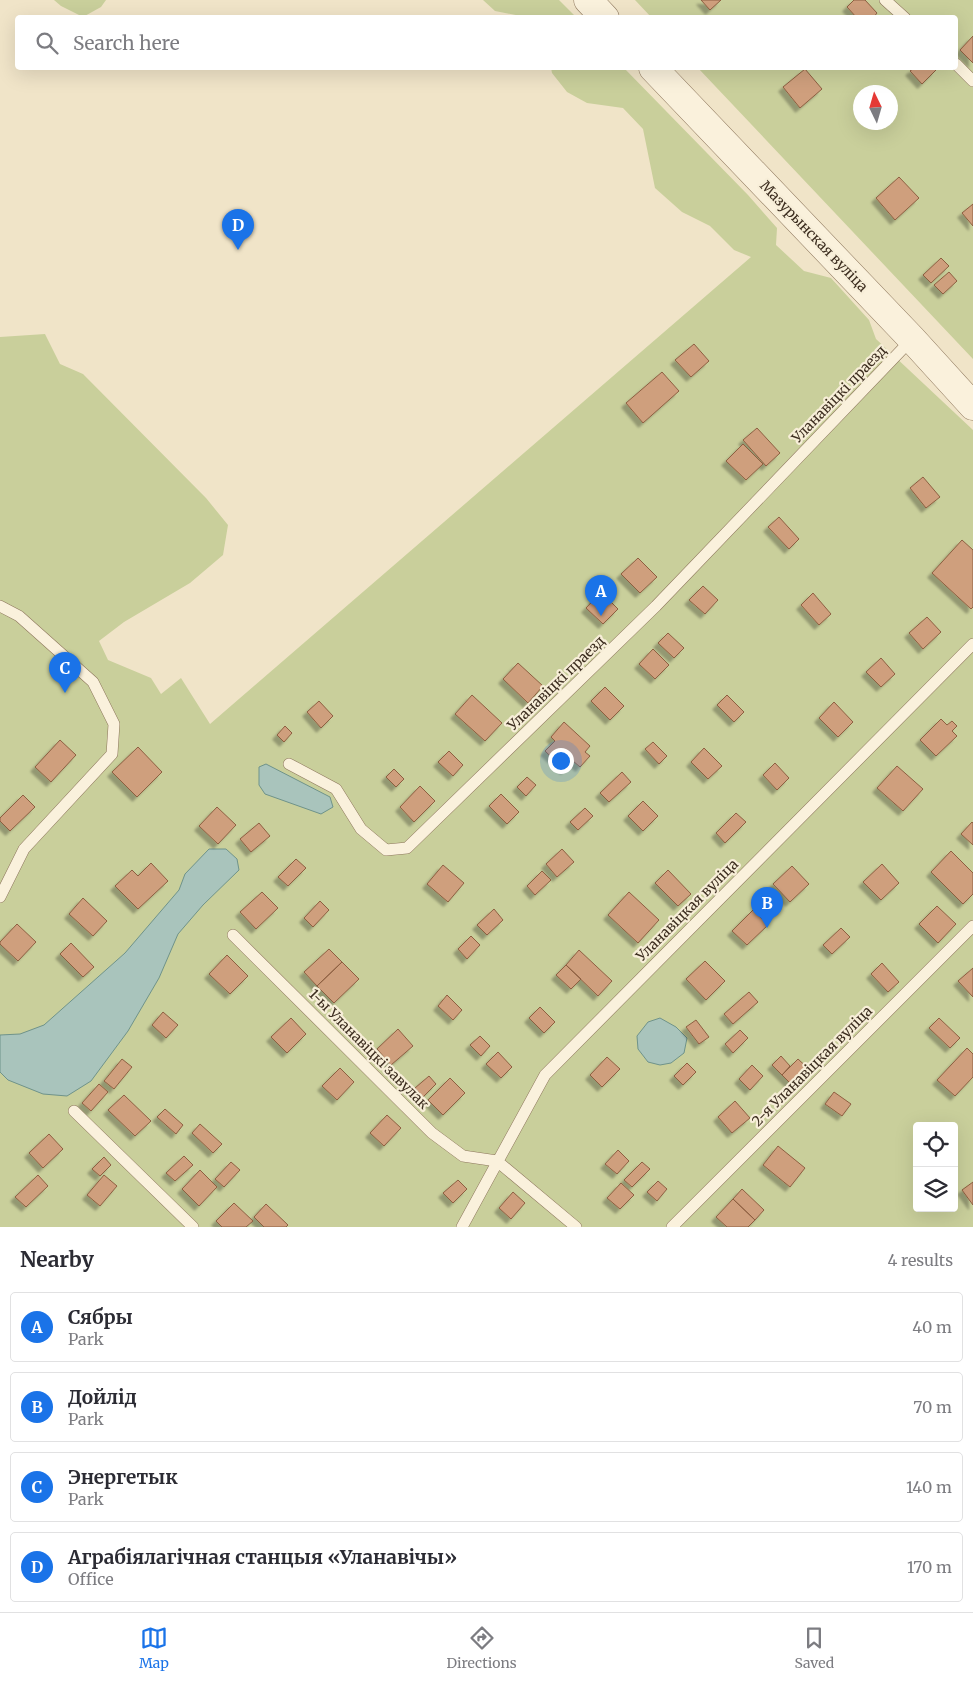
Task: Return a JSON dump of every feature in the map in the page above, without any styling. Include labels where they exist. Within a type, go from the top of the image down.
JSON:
[{"type":"street","points":[[588,0],[602,15]]},
{"type":"street","name":"Мазурынская вуліца","points":[[655,70],[912,339],[973,406]]},
{"type":"lane","points":[[885,0],[902,15]]},
{"type":"lane","points":[[958,66],[973,81]]},
{"type":"lane","name":"Уланавіцкі праезд","points":[[289,764],[336,789],[361,830],[386,850],[408,848],[656,606],[912,339]]},
{"type":"lane","points":[[0,606],[19,616],[93,682],[114,724],[112,754],[24,849],[0,897]]},
{"type":"lane","name":"Уланавіцкая вуліца","points":[[462,1227],[545,1076],[973,644]]},
{"type":"lane","name":"2-я Уланавіцкая вуліца","points":[[672,1227],[973,926]]},
{"type":"lane","name":"1-ы Уланавіцкі завулак","points":[[232,934],[432,1133],[463,1156],[497,1161]]},
{"type":"lane","points":[[74,1111],[193,1227]]},
{"type":"lane","points":[[497,1161],[576,1227]]},
{"type":"green space","points":[[54,0],[106,0],[101,7],[87,15],[79,15],[61,6]]},
{"type":"green space","points":[[483,0],[559,0],[574,15],[516,15],[495,11]]},
{"type":"green space","points":[[635,0],[973,0],[973,359],[700,70],[958,70],[958,15],[649,15]]},
{"type":"green space","points":[[551,70],[626,70],[748,195],[777,228],[776,245],[804,271],[831,278],[869,320],[876,339],[973,430],[973,1227],[0,1227],[0,337],[45,334],[60,364],[83,374],[206,498],[228,525],[223,555],[190,583],[124,622],[99,641],[108,660],[151,678],[161,694],[181,678],[210,724],[751,257],[734,250],[710,226],[682,212],[655,188],[643,129],[623,108],[587,103],[567,92]]},
{"type":"water","points":[[266,764],[330,797],[333,807],[321,814],[265,794],[259,785],[259,767]]},
{"type":"water","points":[[209,849],[226,849],[237,859],[239,870],[203,905],[178,934],[159,978],[128,1031],[91,1081],[67,1096],[43,1094],[8,1080],[0,1072],[0,1035],[20,1034],[44,1025],[125,953],[179,890],[185,874]]},
{"type":"water","points":[[660,1018],[676,1027],[687,1038],[684,1053],[671,1063],[660,1065],[648,1062],[638,1049],[637,1036],[648,1022]]},
{"type":"building","points":[[701,0],[721,0],[710,10]]},
{"type":"building","points":[[854,0],[865,0],[877,13],[875,15],[854,15],[847,7]]},
{"type":"building","points":[[973,36],[973,63],[960,50]]},
{"type":"building","points":[[806,70],[822,89],[800,108],[783,87]]},
{"type":"building","points":[[911,70],[936,70],[922,84],[910,71]]},
{"type":"building","points":[[899,177],[919,198],[895,220],[876,198]]},
{"type":"building","points":[[973,204],[973,226],[962,213]]},
{"type":"building","points":[[941,258],[949,266],[931,283],[923,275]]},
{"type":"building","points":[[949,272],[957,281],[943,294],[934,285]]},
{"type":"building","points":[[694,344],[709,361],[691,377],[675,360]]},
{"type":"building","points":[[662,372],[679,391],[643,423],[626,403]]},
{"type":"building","points":[[757,428],[780,453],[766,466],[743,440]]},
{"type":"building","points":[[743,444],[763,464],[746,480],[726,461]]},
{"type":"building","points":[[923,477],[940,497],[926,508],[910,488]]},
{"type":"building","points":[[779,517],[799,539],[789,549],[768,527]]},
{"type":"building","points":[[962,540],[973,550],[973,607],[971,609],[932,573]]},
{"type":"building","points":[[638,558],[657,577],[640,593],[621,574]]},
{"type":"building","points":[[703,586],[718,600],[705,614],[689,600]]},
{"type":"building","points":[[601,592],[618,609],[603,624],[586,608]]},
{"type":"building","points":[[813,593],[831,614],[819,625],[801,605]]},
{"type":"building","points":[[927,617],[941,632],[923,649],[909,633]]},
{"type":"building","points":[[668,633],[684,648],[674,658],[658,643]]},
{"type":"building","points":[[653,649],[669,665],[655,679],[639,664]]},
{"type":"building","points":[[881,658],[895,674],[881,687],[866,672]]},
{"type":"building","points":[[518,663],[543,686],[528,703],[503,679]]},
{"type":"building","points":[[605,687],[624,706],[610,720],[591,701]]},
{"type":"building","points":[[472,695],[502,723],[485,741],[455,714]]},
{"type":"building","points":[[727,695],[744,712],[734,722],[717,705]]},
{"type":"building","points":[[319,701],[333,716],[321,728],[307,712]]},
{"type":"building","points":[[834,702],[853,722],[838,737],[819,718]]},
{"type":"building","points":[[941,719],[947,725],[952,721],[957,726],[952,731],[957,736],[936,756],[920,740]]},
{"type":"building","points":[[564,722],[590,746],[585,752],[590,756],[580,767],[573,761],[565,770],[545,751],[555,741],[551,737]]},
{"type":"building","points":[[285,726],[292,733],[284,742],[277,735]]},
{"type":"building","points":[[60,740],[76,755],[51,782],[35,767]]},
{"type":"building","points":[[653,742],[667,756],[659,764],[645,749]]},
{"type":"building","points":[[138,747],[162,772],[137,797],[112,772]]},
{"type":"building","points":[[704,748],[722,766],[708,779],[691,762]]},
{"type":"building","points":[[449,751],[463,765],[453,776],[438,762]]},
{"type":"building","points":[[775,763],[789,778],[777,790],[763,775]]},
{"type":"building","points":[[897,766],[923,789],[903,811],[877,788]]},
{"type":"building","points":[[394,769],[404,779],[396,787],[386,777]]},
{"type":"building","points":[[622,772],[631,782],[609,802],[600,793]]},
{"type":"building","points":[[527,777],[536,785],[526,796],[517,787]]},
{"type":"building","points":[[420,786],[435,801],[414,822],[400,807]]},
{"type":"building","points":[[501,794],[519,812],[507,824],[489,806]]},
{"type":"building","points":[[23,795],[35,807],[10,831],[0,821],[0,818]]},
{"type":"building","points":[[643,801],[658,816],[643,831],[628,816]]},
{"type":"building","points":[[217,807],[236,825],[218,844],[199,826]]},
{"type":"building","points":[[585,808],[593,816],[578,830],[570,822]]},
{"type":"building","points":[[736,813],[746,822],[725,843],[716,833]]},
{"type":"building","points":[[259,823],[270,836],[251,852],[240,839]]},
{"type":"building","points":[[973,823],[973,845],[961,834]]},
{"type":"building","points":[[562,849],[574,862],[557,877],[546,864]]},
{"type":"building","points":[[951,851],[973,873],[973,894],[963,904],[931,872]]},
{"type":"building","points":[[296,859],[306,868],[288,886],[278,877]]},
{"type":"building","points":[[151,863],[168,881],[138,909],[115,886],[132,870],[138,876]]},
{"type":"building","points":[[882,864],[899,883],[881,900],[863,882]]},
{"type":"building","points":[[443,865],[464,883],[448,902],[427,884]]},
{"type":"building","points":[[792,866],[809,884],[790,902],[773,884]]},
{"type":"building","points":[[668,870],[691,894],[678,906],[655,883]]},
{"type":"building","points":[[542,871],[551,880],[535,895],[527,886]]},
{"type":"building","points":[[262,892],[278,908],[256,929],[240,912]]},
{"type":"building","points":[[629,892],[659,920],[638,943],[608,915]]},
{"type":"building","points":[[83,898],[107,921],[93,936],[69,914]]},
{"type":"building","points":[[320,901],[329,910],[313,927],[304,918]]},
{"type":"building","points":[[937,906],[956,924],[938,943],[919,924]]},
{"type":"building","points":[[494,909],[503,920],[487,935],[477,925]]},
{"type":"building","points":[[753,910],[768,925],[747,945],[732,931]]},
{"type":"building","points":[[17,924],[36,942],[18,961],[0,944]]},
{"type":"building","points":[[841,928],[850,937],[832,954],[823,945]]},
{"type":"building","points":[[471,936],[480,945],[467,959],[458,949]]},
{"type":"building","points":[[71,943],[94,967],[83,977],[60,954]]},
{"type":"building","points":[[329,949],[342,962],[317,986],[304,972]]},
{"type":"building","points":[[579,950],[612,981],[598,996],[566,965]]},
{"type":"building","points":[[227,955],[248,976],[230,994],[209,974]]},
{"type":"building","points":[[705,961],[725,981],[706,1000],[686,979]]},
{"type":"building","points":[[342,962],[359,979],[334,1003],[317,986]]},
{"type":"building","points":[[882,963],[899,982],[888,992],[871,974]]},
{"type":"building","points":[[566,965],[581,979],[571,989],[556,975]]},
{"type":"building","points":[[973,968],[973,997],[958,981]]},
{"type":"building","points":[[749,992],[758,1002],[733,1024],[724,1014]]},
{"type":"building","points":[[447,995],[462,1010],[453,1020],[438,1006]]},
{"type":"building","points":[[540,1007],[555,1022],[544,1033],[529,1018]]},
{"type":"building","points":[[163,1012],[178,1025],[166,1038],[152,1025]]},
{"type":"building","points":[[291,1018],[306,1034],[287,1053],[271,1037]]},
{"type":"building","points":[[939,1018],[960,1038],[950,1048],[929,1028]]},
{"type":"building","points":[[696,1020],[709,1037],[699,1044],[686,1027]]},
{"type":"building","points":[[398,1029],[413,1046],[391,1065],[377,1049]]},
{"type":"building","points":[[740,1030],[748,1038],[733,1053],[725,1044]]},
{"type":"building","points":[[480,1036],[490,1046],[481,1056],[470,1045]]},
{"type":"building","points":[[967,1048],[973,1054],[973,1077],[955,1096],[937,1080]]},
{"type":"building","points":[[498,1052],[512,1067],[501,1078],[486,1064]]},
{"type":"building","points":[[781,1056],[790,1066],[782,1075],[772,1065]]},
{"type":"building","points":[[607,1057],[620,1069],[602,1087],[590,1075]]},
{"type":"building","points":[[122,1059],[132,1067],[114,1089],[104,1081]]},
{"type":"building","points":[[798,1059],[810,1070],[794,1087],[782,1075]]},
{"type":"building","points":[[687,1063],[696,1072],[683,1085],[674,1076]]},
{"type":"building","points":[[752,1065],[763,1076],[750,1090],[739,1079]]},
{"type":"building","points":[[340,1068],[354,1082],[337,1100],[322,1086]]},
{"type":"building","points":[[429,1076],[436,1084],[423,1097],[415,1088]]},
{"type":"building","points":[[450,1078],[465,1093],[443,1115],[428,1100]]},
{"type":"building","points":[[99,1084],[108,1092],[91,1111],[82,1103]]},
{"type":"building","points":[[834,1092],[851,1104],[842,1116],[825,1104]]},
{"type":"building","points":[[124,1095],[151,1121],[135,1136],[108,1110]]},
{"type":"building","points":[[735,1101],[750,1118],[732,1133],[718,1117]]},
{"type":"building","points":[[165,1109],[183,1125],[176,1134],[157,1117]]},
{"type":"building","points":[[387,1115],[401,1128],[384,1146],[370,1133]]},
{"type":"building","points":[[200,1124],[222,1144],[213,1153],[192,1133]]},
{"type":"building","points":[[49,1134],[63,1149],[43,1168],[29,1153]]},
{"type":"building","points":[[778,1146],[805,1168],[790,1187],[763,1165]]},
{"type":"building","points":[[618,1150],[629,1161],[617,1174],[605,1164]]},
{"type":"building","points":[[184,1156],[193,1165],[175,1181],[166,1173]]},
{"type":"building","points":[[104,1157],[111,1165],[100,1176],[92,1169]]},
{"type":"building","points":[[231,1162],[240,1170],[224,1187],[215,1179]]},
{"type":"building","points":[[642,1162],[650,1169],[632,1187],[624,1180]]},
{"type":"building","points":[[200,1170],[217,1187],[199,1206],[182,1189]]},
{"type":"building","points":[[38,1175],[48,1186],[26,1207],[15,1197]]},
{"type":"building","points":[[104,1175],[117,1186],[100,1206],[87,1195]]},
{"type":"building","points":[[458,1180],[467,1189],[453,1203],[443,1193]]},
{"type":"building","points":[[658,1181],[667,1189],[657,1201],[647,1192]]},
{"type":"building","points":[[973,1182],[973,1205],[962,1190]]},
{"type":"building","points":[[621,1183],[634,1195],[620,1209],[607,1198]]},
{"type":"building","points":[[742,1189],[764,1210],[755,1220],[733,1199]]},
{"type":"building","points":[[513,1192],[525,1203],[511,1219],[499,1208]]},
{"type":"building","points":[[733,1199],[755,1220],[748,1227],[727,1227],[716,1217]]},
{"type":"building","points":[[234,1203],[253,1221],[246,1227],[222,1227],[216,1221]]},
{"type":"building","points":[[266,1204],[288,1225],[286,1227],[264,1227],[254,1217]]},
{"type":"place","name":"Аграбіялагічная станцыя «Уланавічы»","points":[[238,250]]},
{"type":"place","name":"Сябры","points":[[601,616]]},
{"type":"place","name":"Энергетык","points":[[65,693]]},
{"type":"place","name":"Дойлід","points":[[767,928]]}]
